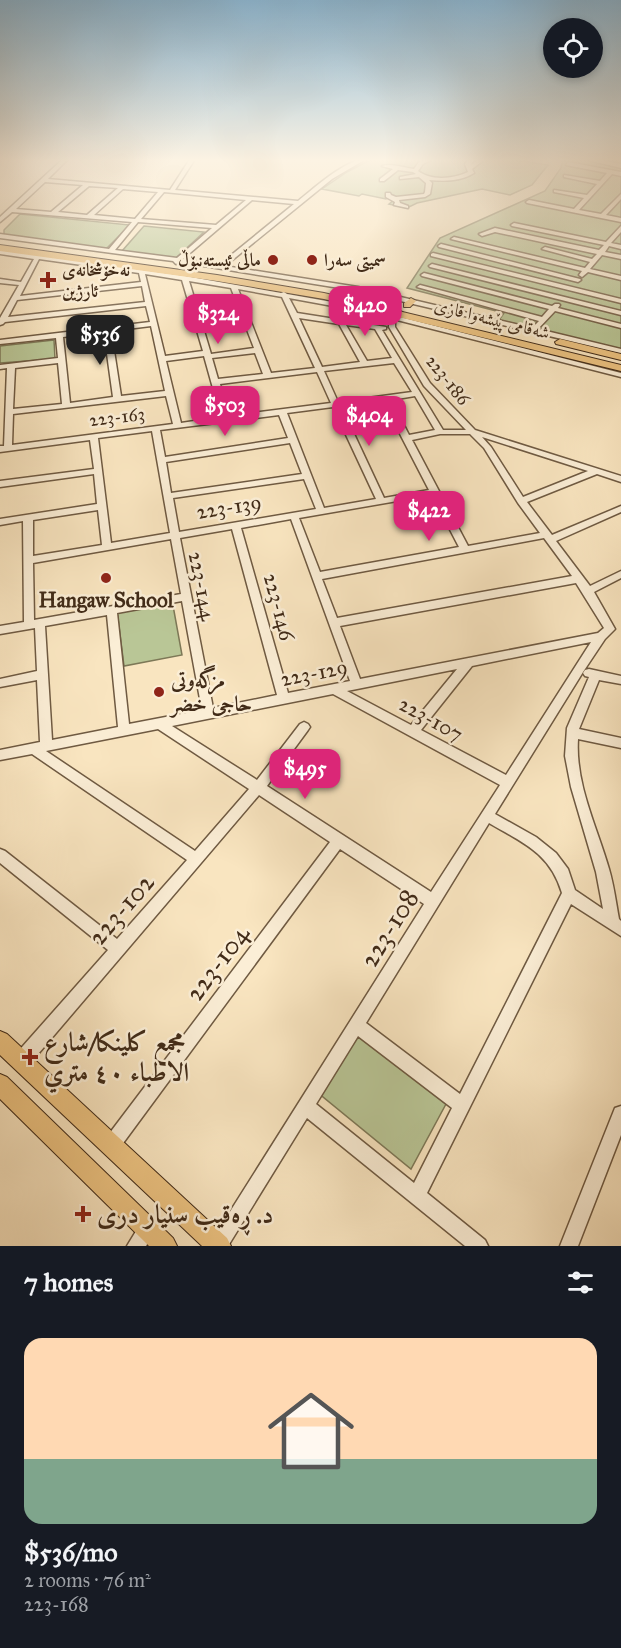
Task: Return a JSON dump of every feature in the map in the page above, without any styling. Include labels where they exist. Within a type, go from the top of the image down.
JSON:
[{"type":"highway","name":"شەقامی پێشەوا قازی","points":[[0,238],[239,271],[383,297],[403,309],[474,332],[621,368]]},
{"type":"highway","name":"شەقامی پێشەوا قازی","points":[[0,250],[403,309],[575,346],[619,353]]},
{"type":"highway","points":[[474,332],[515,338],[519,336],[517,332]]},
{"type":"highway","points":[[538,347],[536,344],[540,341],[575,346]]},
{"type":"main road","points":[[0,1041],[218,1246]]},
{"type":"main road","points":[[0,1084],[142,1238],[165,1246]]},
{"type":"street","points":[[90,217],[217,227]]},
{"type":"street","points":[[111,250],[140,217]]},
{"type":"street","points":[[176,262],[229,217]]},
{"type":"street","points":[[221,266],[281,217]]},
{"type":"street","points":[[603,217],[621,220]]},
{"type":"street","points":[[514,225],[621,247]]},
{"type":"street","points":[[528,329],[535,328],[544,320],[608,244],[617,237],[621,229]]},
{"type":"street","points":[[482,234],[495,230],[621,257]]},
{"type":"street","points":[[454,239],[621,278]]},
{"type":"street","points":[[37,243],[111,250],[133,256]]},
{"type":"street","points":[[441,246],[578,280]]},
{"type":"street","points":[[545,249],[594,261]]},
{"type":"street","points":[[0,250],[37,258],[88,263],[142,273],[215,280],[233,286],[284,294],[403,309],[528,329],[619,353]]},
{"type":"street","points":[[433,255],[621,301]]},
{"type":"street","points":[[1,322],[37,258]]},
{"type":"street","points":[[176,262],[221,266],[239,271]]},
{"type":"street","points":[[432,266],[621,313]]},
{"type":"street","points":[[142,273],[177,425]]},
{"type":"street","points":[[424,275],[621,326]]},
{"type":"street","points":[[185,278],[226,419]]},
{"type":"street","points":[[0,281],[22,284]]},
{"type":"street","points":[[15,298],[144,284]]},
{"type":"street","points":[[233,286],[268,376]]},
{"type":"street","points":[[420,287],[544,320]]},
{"type":"street","points":[[284,294],[317,370],[381,501]]},
{"type":"street","points":[[1,322],[149,304]]},
{"type":"street","points":[[293,315],[378,329],[392,327],[403,309]]},
{"type":"street","points":[[403,309],[621,375]]},
{"type":"street","points":[[546,333],[547,322],[554,309]]},
{"type":"street","points":[[342,323],[365,364]]},
{"type":"street","points":[[0,342],[153,324]]},
{"type":"street","name":"223-186","points":[[392,327],[427,384],[487,447],[521,501],[588,591],[610,632]]},
{"type":"street","points":[[107,329],[117,399]]},
{"type":"street","points":[[378,329],[440,432]]},
{"type":"street","points":[[59,335],[66,405]]},
{"type":"street","points":[[161,358],[258,350]]},
{"type":"street","points":[[0,367],[61,360]]},
{"type":"street","points":[[216,382],[397,360]]},
{"type":"street","points":[[4,448],[11,412],[11,366]]},
{"type":"street","points":[[11,412],[169,393]]},
{"type":"street","name":"223-163","points":[[4,448],[416,394]]},
{"type":"street","points":[[386,398],[465,550]]},
{"type":"street","points":[[282,412],[321,511]]},
{"type":"street","name":"223-144","points":[[155,428],[208,714]]},
{"type":"street","points":[[407,438],[440,432],[474,432],[621,478]]},
{"type":"street","points":[[94,436],[107,546]]},
{"type":"street","points":[[161,460],[293,441]]},
{"type":"street","points":[[487,447],[526,450]]},
{"type":"street","points":[[0,484],[98,471]]},
{"type":"street","points":[[521,501],[597,471]]},
{"type":"street","points":[[168,496],[307,476]]},
{"type":"street","name":"223-139","points":[[29,560],[435,492]]},
{"type":"street","points":[[0,522],[102,506]]},
{"type":"street","points":[[318,576],[547,538],[621,509]]},
{"type":"street","points":[[294,516],[357,685]]},
{"type":"street","points":[[28,518],[34,624],[43,674],[40,747],[196,860]]},
{"type":"street","name":"223-146","points":[[236,525],[284,699]]},
{"type":"street","points":[[588,591],[621,574]]},
{"type":"street","points":[[334,623],[577,579]]},
{"type":"street","points":[[0,630],[186,597]]},
{"type":"street","points":[[112,610],[124,731]]},
{"type":"street","name":"223-129","points":[[0,755],[357,685],[610,632]]},
{"type":"street","name":"223-108","points":[[218,1246],[579,669],[610,632]]},
{"type":"street","points":[[413,730],[469,662]]},
{"type":"street","points":[[579,669],[621,680]]},
{"type":"street","points":[[0,683],[43,674]]},
{"type":"street","points":[[596,675],[572,733],[572,772],[603,872],[617,927]]},
{"type":"street","name":"223-107","points":[[334,689],[508,783]]},
{"type":"street","points":[[160,724],[434,902]]},
{"type":"street","name":"223-102","points":[[21,1061],[258,788],[304,728]]},
{"type":"street","points":[[572,733],[621,743]]},
{"type":"street","points":[[488,816],[531,841],[551,857],[563,874],[570,894],[617,927]]},
{"type":"street","name":"223-104","points":[[112,1144],[339,840]]},
{"type":"street","points":[[0,855],[118,949]]},
{"type":"street","points":[[417,1195],[570,894]]},
{"type":"street","points":[[356,1025],[461,1105]]},
{"type":"street","points":[[305,1106],[479,1246]]},
{"type":"street","points":[[569,1246],[621,1114]]},
{"type":"green space","points":[[17,217],[51,217],[130,225],[106,249],[4,235],[4,230]]},
{"type":"green space","points":[[487,217],[621,217],[621,349],[499,320],[504,313],[407,288],[440,238]]},
{"type":"green space","points":[[144,226],[204,232],[176,258],[122,251]]},
{"type":"green space","points":[[54,340],[55,359],[0,363],[0,346]]},
{"type":"green space","points":[[172,600],[182,655],[124,666],[117,610]]},
{"type":"green space","points":[[355,1034],[446,1104],[411,1169],[317,1092]]},
{"type":"place","name":"ماڵی ئیستەنبۆڵ","points":[[273,260]]},
{"type":"place","name":"سمیتی سەرا","points":[[312,260]]},
{"type":"place","name":"نەخۆشخانەی ئارژین","points":[[48,280]]},
{"type":"place","name":"Hangaw School","points":[[106,578]]},
{"type":"place","name":"مزگه‌وتی حاجی خضر","points":[[159,692]]},
{"type":"place","name":"مجمع كلينكا/شارع الاطباء ٤٠ متري","points":[[30,1057]]},
{"type":"place","name":"د. ڕەقیب سنیار دری","points":[[83,1214]]}]
